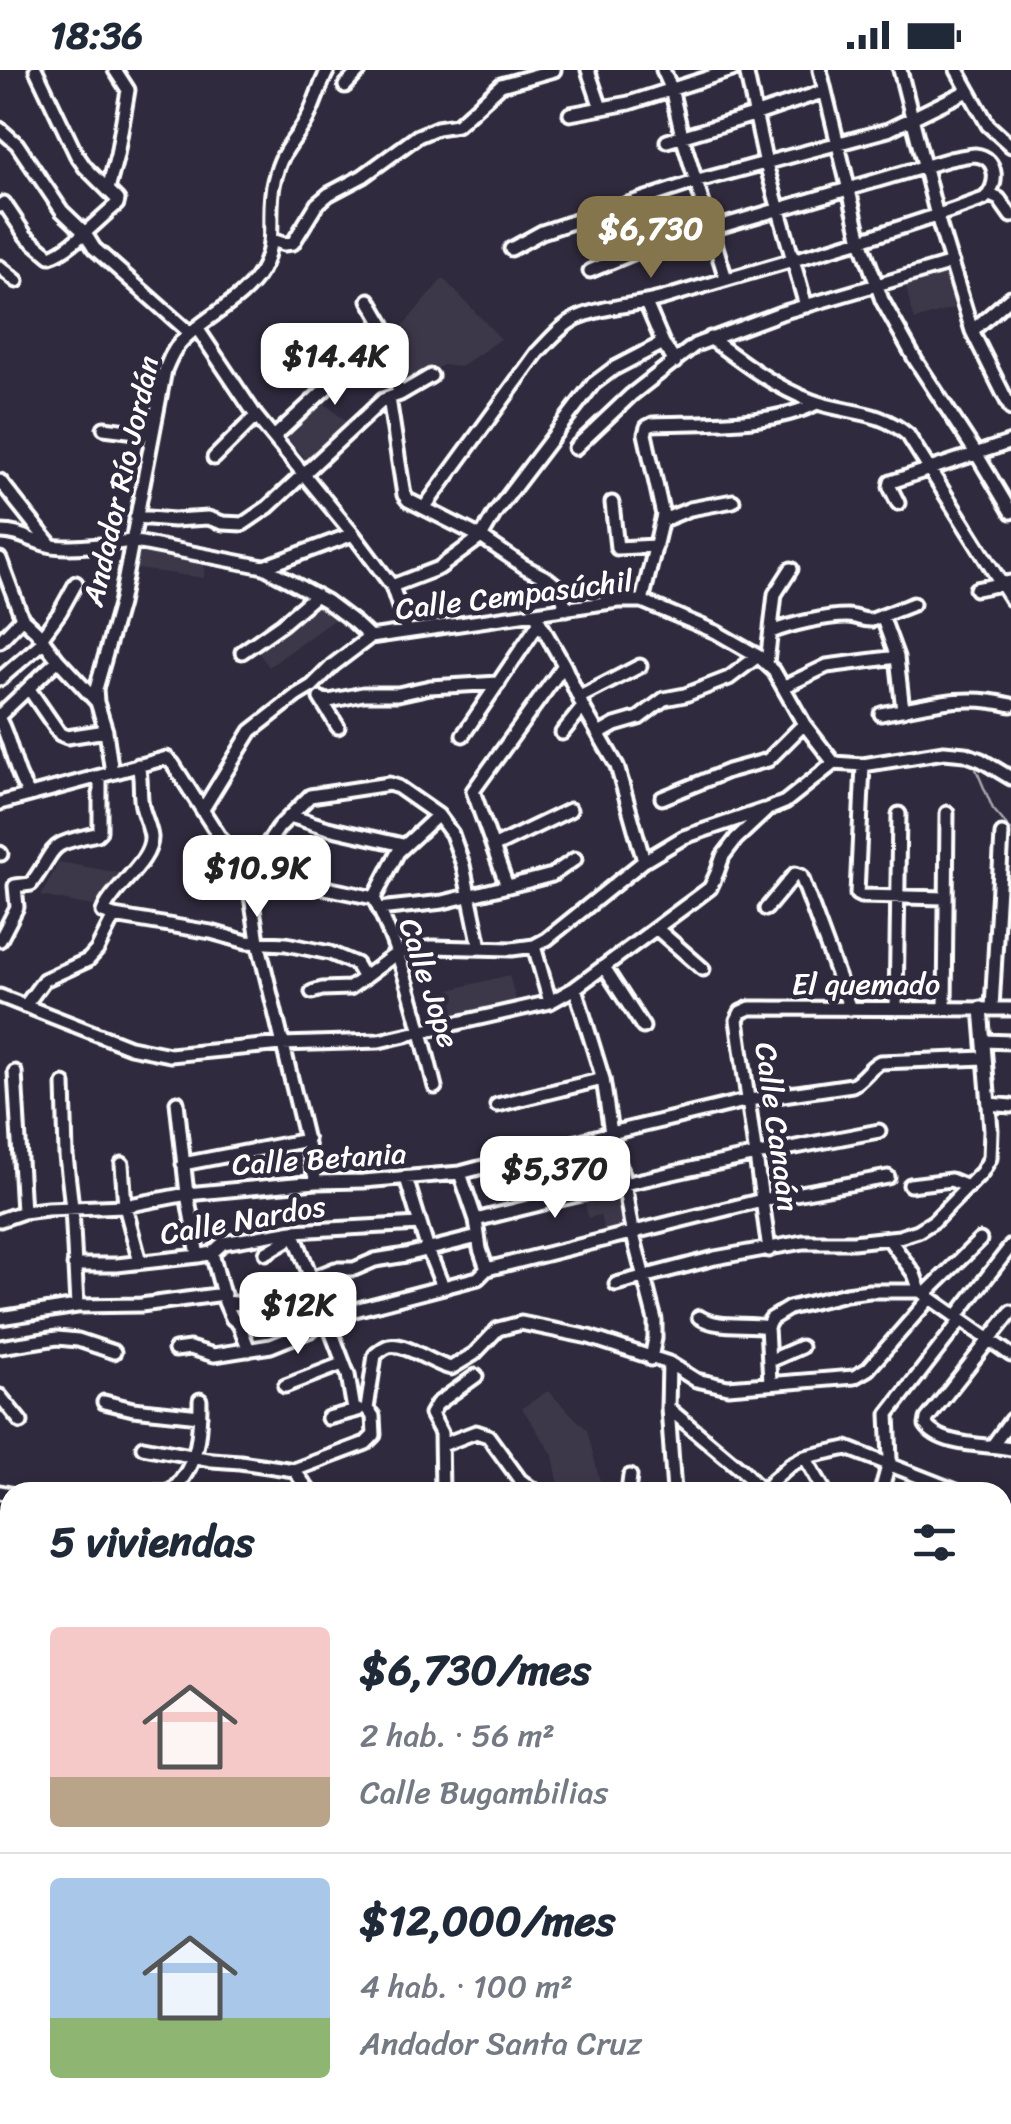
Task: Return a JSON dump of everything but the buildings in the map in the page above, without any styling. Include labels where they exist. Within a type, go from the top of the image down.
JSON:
[{"type":"street","points":[[0,206],[4,204],[26,236],[50,256],[56,256],[118,200],[76,154],[36,70]]},
{"type":"street","points":[[108,189],[118,155],[128,90],[115,70]]},
{"type":"street","name":"Andador Río Jordán","points":[[96,702],[96,689],[120,604],[165,370],[173,352],[258,277],[268,259],[272,240],[271,197],[284,152],[304,125],[328,70]]},
{"type":"street","points":[[344,86],[360,70]]},
{"type":"street","points":[[272,240],[293,242],[328,194],[363,176],[418,136],[457,125],[501,85],[554,70]]},
{"type":"street","points":[[588,70],[601,108]]},
{"type":"street","points":[[664,70],[726,280]]},
{"type":"street","points":[[570,114],[629,103],[732,70]]},
{"type":"street","points":[[746,70],[766,164],[806,306]]},
{"type":"street","points":[[820,70],[848,191],[876,285],[916,362],[1011,512]]},
{"type":"street","points":[[900,70],[937,216],[972,331],[1011,409]]},
{"type":"street","points":[[956,70],[988,125],[1011,146]]},
{"type":"street","points":[[667,141],[825,91]]},
{"type":"street","points":[[511,250],[542,232],[698,181],[888,130],[966,91]]},
{"type":"street","points":[[0,129],[17,144],[62,211],[105,259],[194,331],[256,416],[392,586],[406,631]]},
{"type":"street","points":[[590,271],[640,250],[711,228],[976,155],[987,160],[995,174],[995,184],[987,197]]},
{"type":"street","points":[[424,508],[538,354],[574,319],[726,280],[987,197],[999,199],[1011,216]]},
{"type":"street","points":[[626,204],[640,250]]},
{"type":"street","points":[[575,448],[630,395],[710,338],[952,263]]},
{"type":"street","points":[[0,267],[16,282]]},
{"type":"street","points":[[369,300],[383,324],[381,346],[394,396],[404,495],[548,579],[558,587],[567,609]]},
{"type":"street","points":[[972,331],[1006,301],[1011,319]]},
{"type":"street","points":[[646,303],[675,362]]},
{"type":"street","points":[[710,338],[753,370],[816,403],[880,417],[908,435],[1006,583],[1011,599]]},
{"type":"street","points":[[392,586],[439,568],[481,537],[494,513],[593,384],[663,342]]},
{"type":"street","points":[[274,437],[350,366],[361,358],[384,354]]},
{"type":"street","points":[[136,517],[208,518],[243,524],[268,507],[383,400],[432,376]]},
{"type":"street","points":[[642,602],[664,515],[645,434],[647,428],[653,424],[766,418],[798,413],[816,403]]},
{"type":"street","points":[[214,458],[256,416]]},
{"type":"street","points":[[104,428],[152,434]]},
{"type":"street","points":[[898,502],[891,482],[1011,442]]},
{"type":"street","points":[[0,481],[52,547]]},
{"type":"street","points":[[662,520],[690,509],[733,501]]},
{"type":"street","points":[[612,503],[617,548],[656,546]]},
{"type":"street","points":[[0,532],[9,531],[52,547],[131,541],[264,567],[342,612],[370,638]]},
{"type":"street","points":[[264,567],[353,534]]},
{"type":"street","points":[[0,558],[18,622]]},
{"type":"street","points":[[598,734],[639,718],[664,700],[729,678],[763,659],[775,594],[791,569]]},
{"type":"street","points":[[0,680],[43,640],[76,583]]},
{"type":"street","points":[[976,589],[1006,583]]},
{"type":"street","points":[[242,652],[316,595]]},
{"type":"street","name":"Calle Cempasúchil","points":[[203,809],[251,732],[370,638],[537,619],[567,609],[618,602],[642,602],[716,632],[763,659],[834,763]]},
{"type":"street","points":[[771,632],[810,620],[848,616],[866,622],[913,604]]},
{"type":"street","points":[[882,616],[897,657],[904,710]]},
{"type":"street","points":[[463,735],[537,619],[617,766],[644,861]]},
{"type":"street","points":[[0,622],[18,622],[43,640],[96,702],[106,732],[100,831],[57,844],[31,884],[14,886],[17,907],[0,940]]},
{"type":"street","points":[[0,641],[18,622]]},
{"type":"street","points":[[782,687],[828,666],[897,657]]},
{"type":"street","points":[[29,794],[6,751],[0,718],[58,660]]},
{"type":"street","points":[[508,886],[473,792],[564,665]]},
{"type":"street","points":[[562,733],[581,702],[640,666]]},
{"type":"street","points":[[322,700],[499,683]]},
{"type":"street","points":[[312,686],[338,727]]},
{"type":"street","points":[[28,689],[60,734],[67,737],[106,732]]},
{"type":"street","points":[[881,714],[927,703],[977,698],[1011,704]]},
{"type":"street","points":[[662,798],[768,760],[804,724]]},
{"type":"street","points":[[312,992],[350,988],[396,953],[432,947],[534,946],[644,861],[684,837],[785,802],[834,763],[863,764],[944,752],[981,760],[1011,778]]},
{"type":"street","points":[[0,803],[167,758],[251,878]]},
{"type":"street","points":[[863,764],[856,890],[861,896],[946,898]]},
{"type":"street","points":[[138,765],[150,847],[108,900],[104,912],[247,942],[286,944],[330,953],[356,964],[364,978]]},
{"type":"street","points":[[316,1182],[258,941],[251,878],[259,856],[310,796],[389,784],[398,787],[438,814],[452,834],[463,865],[480,947]]},
{"type":"street","points":[[0,996],[130,1048],[170,1055],[282,1044],[379,1041],[550,1002],[575,988],[710,888],[722,856],[768,809]]},
{"type":"street","points":[[494,846],[570,810]]},
{"type":"street","points":[[945,1009],[947,813]]},
{"type":"street","points":[[438,814],[403,846],[377,904],[444,902],[552,875],[575,859]]},
{"type":"street","points":[[896,1009],[899,814]]},
{"type":"street","points":[[290,816],[403,846]]},
{"type":"street","points":[[616,1284],[715,1258],[804,1242],[889,1239],[918,1231],[982,1172],[990,1158],[984,1041],[996,954],[1002,834]]},
{"type":"street","points":[[766,910],[795,874],[801,876],[850,1009]]},
{"type":"street","name":"Calle Jope","points":[[251,878],[377,904],[421,1030],[435,1087]]},
{"type":"street","points":[[25,1006],[44,980],[80,965],[97,950],[114,916]]},
{"type":"street","points":[[656,928],[702,969]]},
{"type":"street","points":[[534,946],[550,1002]]},
{"type":"street","points":[[996,954],[1011,954]]},
{"type":"street","points":[[604,967],[644,1028]]},
{"type":"street","points":[[575,988],[604,1079],[632,1231],[655,1320],[651,1358]]},
{"type":"street","name":"El quemado","points":[[740,1012],[750,1008],[1011,1009]]},
{"type":"street","name":"Calle Canaán","points":[[740,1012],[737,1020],[768,1250]]},
{"type":"street","points":[[984,1041],[1011,1042]]},
{"type":"street","name":"Calle Betania","points":[[0,1220],[23,1212],[125,1206],[187,1194],[460,1173],[749,1100],[852,1085],[880,1062],[985,1058]]},
{"type":"street","points":[[16,1072],[23,1212]]},
{"type":"street","points":[[496,1105],[604,1079]]},
{"type":"street","points":[[64,1084],[76,1306]]},
{"type":"street","points":[[177,1102],[187,1194],[205,1254],[249,1350]]},
{"type":"street","points":[[989,1104],[1011,1106]]},
{"type":"street","points":[[476,1220],[624,1183],[879,1131]]},
{"type":"street","points":[[183,1164],[306,1140]]},
{"type":"street","points":[[122,1164],[125,1206],[140,1262]]},
{"type":"street","points":[[460,1173],[476,1220],[485,1272]]},
{"type":"street","points":[[174,1350],[190,1348],[214,1355],[271,1346],[313,1329],[324,1318],[478,1278],[485,1272],[632,1231],[762,1200],[888,1177]]},
{"type":"street","points":[[406,1178],[444,1287]]},
{"type":"street","points":[[910,1185],[951,1180],[968,1186]]},
{"type":"street","name":"Calle Nardos","points":[[74,1266],[205,1254],[222,1243],[292,1231],[420,1224]]},
{"type":"street","points":[[266,1253],[286,1241],[292,1231]]},
{"type":"street","points":[[143,1447],[294,1470],[366,1444],[374,1435],[372,1416],[361,1410],[292,1231]]},
{"type":"street","points":[[0,1318],[76,1306],[225,1298],[244,1304],[335,1269],[354,1268],[478,1237]]},
{"type":"street","points":[[889,1239],[925,1294],[1011,1355]]},
{"type":"street","points":[[361,1410],[376,1355],[388,1346],[400,1347],[451,1368],[474,1354],[498,1329],[520,1322],[588,1337],[669,1364],[696,1380],[728,1387],[861,1375],[925,1294],[980,1240]]},
{"type":"street","points":[[883,1482],[888,1463],[888,1414],[1011,1246]]},
{"type":"street","points":[[770,1382],[767,1327],[771,1319],[789,1308],[869,1291],[925,1294]]},
{"type":"street","points":[[1011,1312],[927,1418],[926,1425],[944,1439],[1011,1448]]},
{"type":"street","points":[[699,1317],[716,1324],[767,1327]]},
{"type":"street","points":[[0,1348],[58,1338],[114,1352]]},
{"type":"street","points":[[770,1361],[801,1347]]},
{"type":"street","points":[[285,1386],[342,1364]]},
{"type":"street","points":[[669,1364],[673,1482]]},
{"type":"street","points":[[442,1482],[441,1434],[432,1414],[434,1408],[476,1376]]},
{"type":"street","points":[[0,1396],[22,1422]]},
{"type":"street","points":[[180,1482],[195,1456],[200,1400]]},
{"type":"street","points":[[104,1402],[200,1416]]},
{"type":"street","points":[[668,1408],[753,1482]]},
{"type":"street","points":[[328,1418],[361,1410]]},
{"type":"street","points":[[992,1445],[1011,1420]]},
{"type":"street","points":[[442,1445],[483,1433],[523,1482]]},
{"type":"street","points":[[770,1482],[805,1456],[847,1448],[935,1482]]},
{"type":"street","points":[[805,1456],[820,1482]]},
{"type":"street","points":[[294,1470],[303,1482]]},
{"type":"street","points":[[629,1482],[630,1476]]},
{"type":"shaded area","points":[[951,265],[964,305],[915,320],[905,280]]},
{"type":"shaded area","points":[[443,278],[501,339],[460,367],[443,365],[405,387],[386,350]]},
{"type":"shaded area","points":[[318,398],[348,423],[310,464],[282,431]]},
{"type":"shaded area","points":[[134,544],[205,556],[204,578],[130,568]]},
{"type":"shaded area","points":[[319,598],[340,615],[269,667],[254,646]]},
{"type":"shaded area","points":[[59,862],[126,874],[102,908],[41,896]]},
{"type":"shaded area","points":[[509,975],[516,1000],[455,1016],[449,990]]},
{"type":"shaded area","points":[[619,1191],[627,1227],[604,1232],[600,1215],[588,1218],[584,1200]]},
{"type":"shaded area","points":[[548,1391],[587,1430],[600,1482],[558,1482],[553,1455],[522,1408]]},
{"type":"waterway","points":[[973,762],[993,809],[1011,830]]}]
